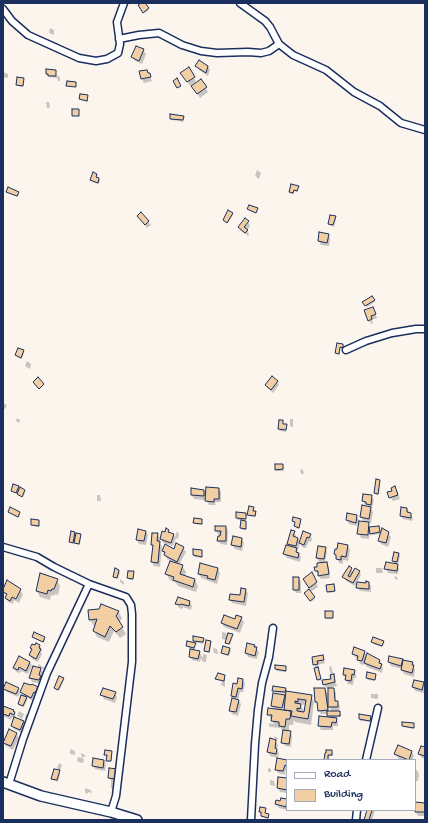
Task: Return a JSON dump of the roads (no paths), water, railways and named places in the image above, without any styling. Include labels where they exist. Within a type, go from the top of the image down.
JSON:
[{"type":"main road","points":[[6,783],[41,796],[116,816],[137,820]]},
{"type":"street","points":[[3,9],[12,21],[28,35],[80,58],[96,61],[107,59],[118,53],[119,39],[117,22],[124,3]]},
{"type":"street","points":[[240,3],[265,21],[279,44],[293,55],[326,70],[354,92],[380,106],[401,123],[425,130]]},
{"type":"street","points":[[119,39],[159,33],[182,45],[201,51],[217,53],[261,53],[269,51],[279,44]]},
{"type":"street","points":[[346,350],[366,341],[392,333],[425,329]]},
{"type":"street","points":[[3,546],[37,556],[89,584],[126,597],[131,605],[132,662],[116,796],[116,816]]},
{"type":"street","points":[[6,783],[47,672],[89,584]]},
{"type":"street","points":[[251,820],[258,710],[262,683],[269,657],[273,628]]},
{"type":"street","points":[[366,759],[378,708]]}]
